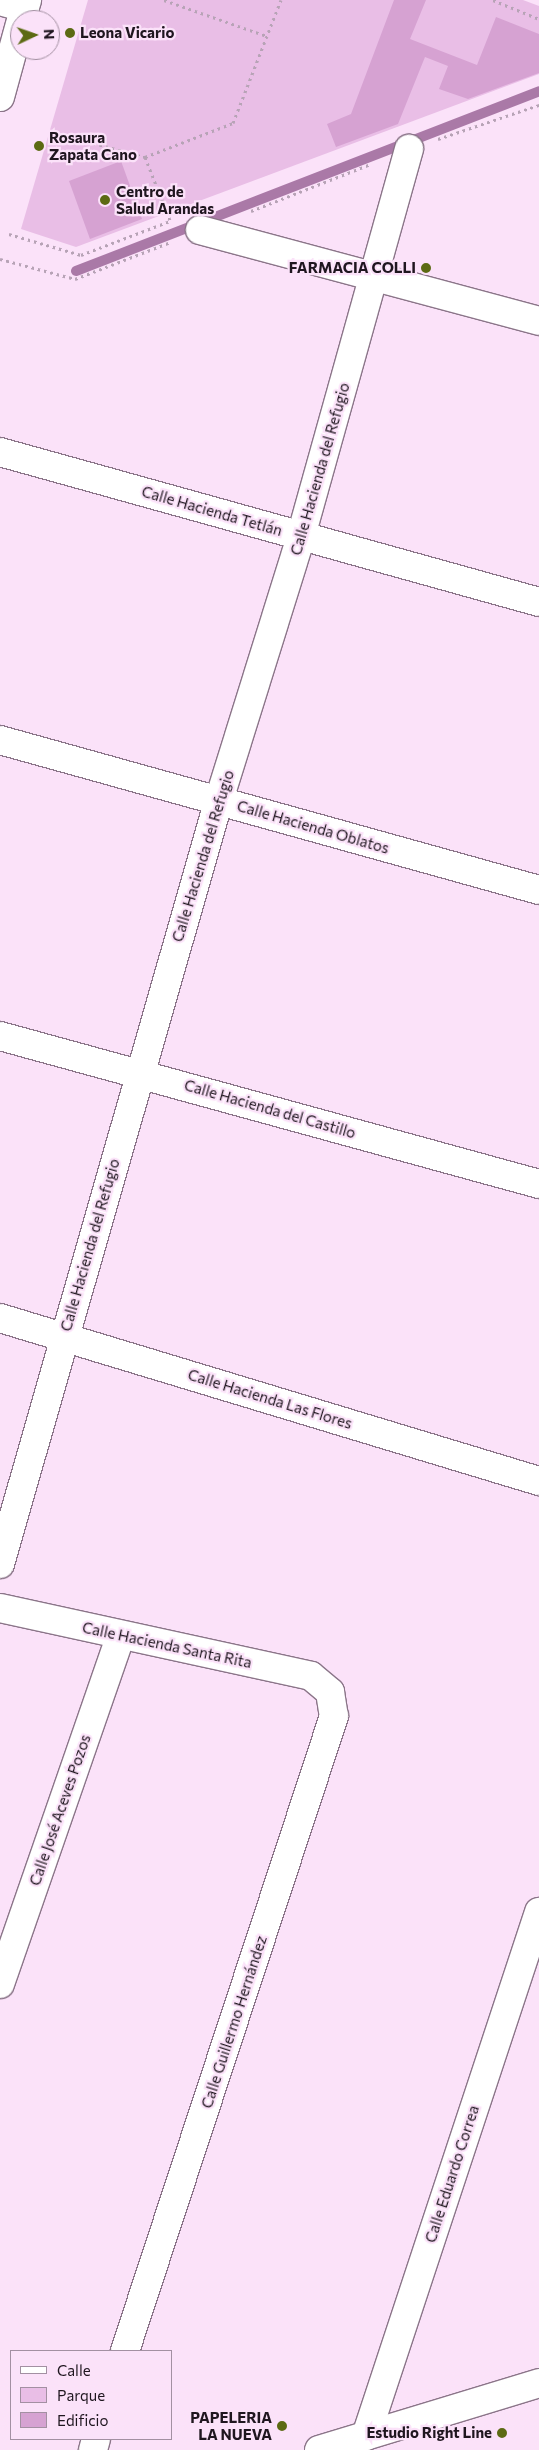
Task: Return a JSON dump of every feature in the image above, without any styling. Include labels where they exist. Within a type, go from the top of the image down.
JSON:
[{"type":"street","points":[[0,97],[10,49]]},
{"type":"street","name":"Calle Hacienda del Refugio","points":[[0,1564],[139,1073],[219,800],[301,536],[409,149]]},
{"type":"street","points":[[200,230],[539,321]]},
{"type":"street","name":"Calle Hacienda Tetlán","points":[[0,452],[539,602]]},
{"type":"street","name":"Calle Hacienda Oblatos","points":[[0,740],[539,890]]},
{"type":"street","name":"Calle Hacienda del Castillo","points":[[0,1036],[539,1184]]},
{"type":"street","name":"Calle Hacienda Las Flores","points":[[0,1318],[65,1336],[539,1481]]},
{"type":"street","name":"Calle Hacienda Santa Rita","points":[[0,1608],[311,1676],[330,1692]]},
{"type":"street","name":"Calle José Aceves Pozos","points":[[0,1984],[121,1635]]},
{"type":"street","name":"Calle Guillermo Hernández","points":[[125,2350],[334,1716],[330,1692]]},
{"type":"street","name":"Calle Eduardo Correa","points":[[366,2436],[539,1912]]},
{"type":"street","points":[[319,2450],[539,2383]]},
{"type":"path","points":[[164,0],[267,36]]},
{"type":"path","points":[[68,136],[145,157],[233,123],[282,0]]},
{"type":"path","points":[[493,0],[539,19]]},
{"type":"path","points":[[246,213],[409,149],[539,105]]},
{"type":"path","points":[[9,234],[81,255],[170,221],[145,157]]},
{"type":"path","points":[[0,259],[74,279],[200,230]]},
{"type":"green space","points":[[88,0],[523,0],[539,6],[539,74],[76,247],[21,229]]},
{"type":"building","points":[[394,0],[426,0],[410,39],[477,65],[496,17],[539,34],[539,73],[468,99],[439,89],[448,66],[425,57],[398,124],[336,147],[327,124],[351,114]]},
{"type":"building","name":"Centro de Salud Arandas","points":[[121,161],[142,219],[90,239],[69,181]]},
{"type":"waterway","points":[[76,271],[539,91]]},
{"type":"place","name":"Leona Vicario","points":[[70,33]]},
{"type":"place","name":"Rosaura Zapata Cano","points":[[39,146]]},
{"type":"place","name":"Centro de Salud Arandas","points":[[105,200]]},
{"type":"place","name":"FARMACIA COLLI","points":[[426,268]]},
{"type":"place","name":"PAPELERIA LA NUEVA","points":[[282,2426]]},
{"type":"place","name":"Estudio Right Line","points":[[502,2433]]}]
